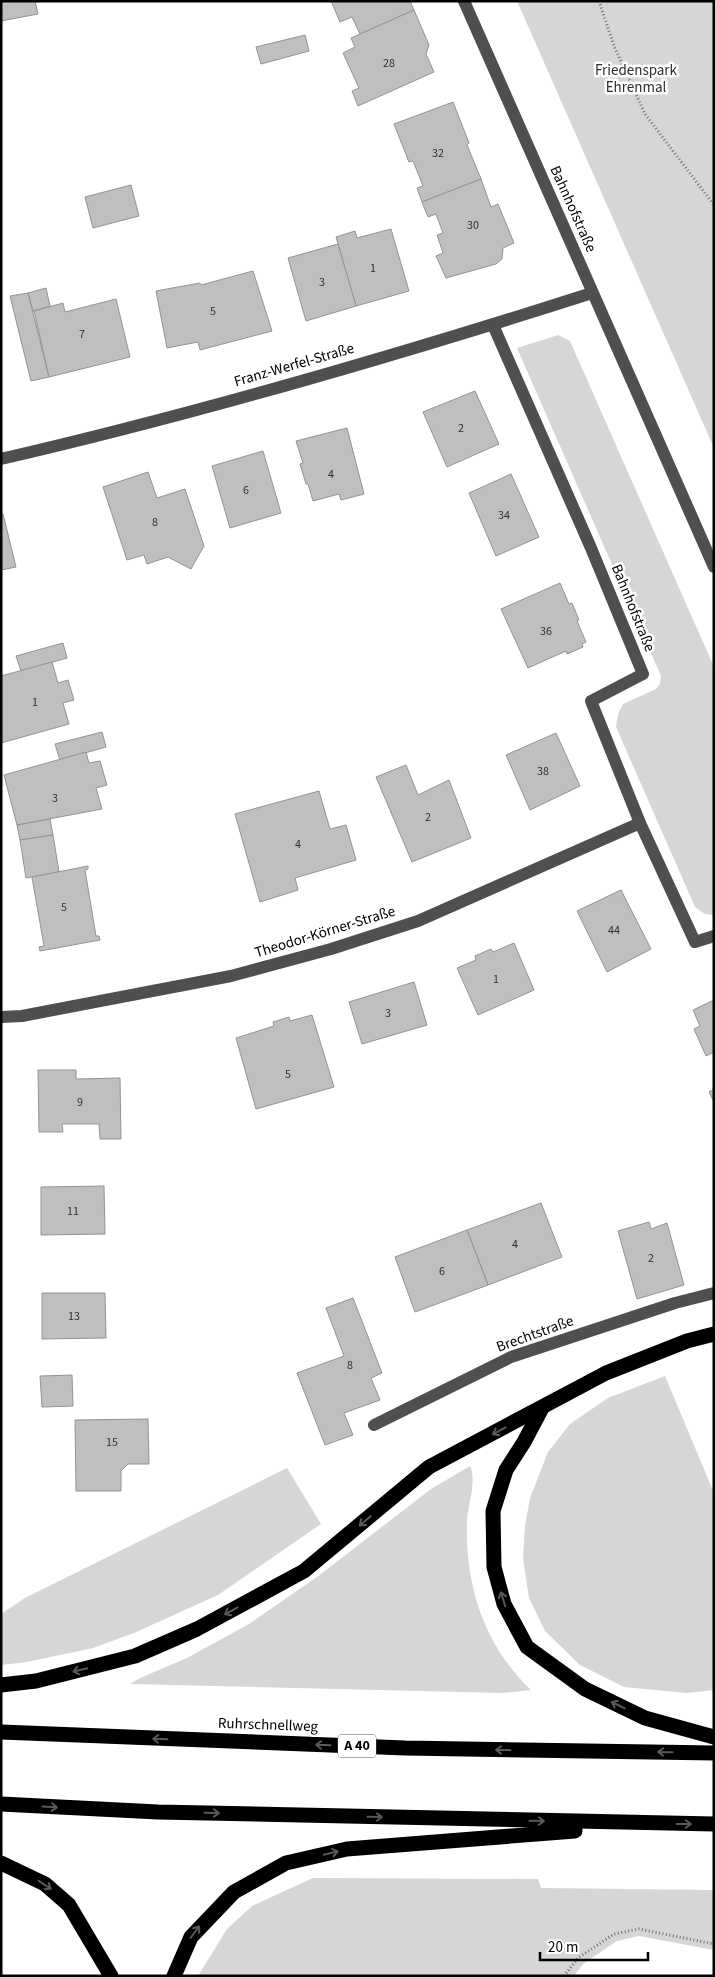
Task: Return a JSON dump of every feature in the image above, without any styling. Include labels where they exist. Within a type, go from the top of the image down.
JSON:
[{"type":"highway","points":[[1,1685],[36,1681],[135,1656],[197,1630],[304,1571],[430,1467],[606,1373],[687,1341],[714,1334]]},
{"type":"highway","points":[[542,1408],[524,1442],[506,1470],[493,1511],[494,1567],[504,1604],[527,1647],[585,1689],[645,1718],[714,1737]]},
{"type":"highway","name":"Ruhrschnellweg","points":[[1,1732],[405,1748],[714,1753]]},
{"type":"highway","points":[[1,1804],[158,1812],[714,1824]]},
{"type":"highway","points":[[174,1976],[191,1937],[234,1892],[286,1863],[347,1849],[654,1824]]},
{"type":"highway","points":[[1,1863],[45,1884],[68,1905],[111,1976]]},
{"type":"street","name":"Bahnhofstraße","points":[[464,1],[714,567]]},
{"type":"street","name":"Franz-Werfel-Straße","points":[[1,459],[166,419],[493,325],[592,293]]},
{"type":"street","name":"Bahnhofstraße","points":[[493,325],[591,548],[643,674],[591,701],[640,823],[695,942],[714,936]]},
{"type":"street","name":"Theodor-Körner-Straße","points":[[1,1017],[22,1016],[232,976],[331,949],[418,921],[640,823]]},
{"type":"street","name":"Brechtstraße","points":[[374,1425],[512,1357],[675,1303],[714,1293]]},
{"type":"path","points":[[599,1],[614,46],[645,114],[714,205]]},
{"type":"path","points":[[564,1976],[578,1958],[614,1934],[639,1929],[714,1944]]},
{"type":"green space","name":"Friedenspark Ehrenmal","points":[[517,1],[714,1],[714,448]]},
{"type":"green space","points":[[558,335],[570,341],[714,667],[714,915],[705,914],[695,907],[616,727],[618,714],[623,704],[656,689],[660,684],[661,676],[517,348]]},
{"type":"green space","points":[[665,1376],[714,1493],[714,1690],[687,1693],[624,1687],[580,1665],[545,1631],[529,1598],[523,1559],[525,1526],[530,1498],[548,1452],[570,1424],[608,1398]]},
{"type":"green space","points":[[470,1466],[473,1478],[467,1521],[467,1545],[474,1591],[490,1634],[501,1654],[531,1690],[502,1693],[130,1684],[187,1658],[249,1624],[317,1577],[431,1489]]},
{"type":"green space","points":[[287,1468],[321,1524],[218,1595],[134,1633],[93,1648],[27,1662],[1,1665],[1,1614],[25,1598]]},
{"type":"green space","points":[[313,1878],[538,1879],[541,1888],[714,1890],[714,1950],[639,1936],[617,1941],[583,1964],[574,1976],[198,1976],[227,1929],[252,1906]]},
{"type":"building","points":[[1,1],[35,1],[38,14],[1,21]]},
{"type":"building","points":[[331,1],[410,1],[414,10],[360,34],[352,17],[340,22]]},
{"type":"building","points":[[414,10],[429,45],[426,54],[434,72],[358,106],[352,91],[359,88],[343,53],[355,47],[351,38]]},
{"type":"building","points":[[305,35],[309,51],[261,64],[256,47]]},
{"type":"building","points":[[453,102],[469,143],[467,145],[481,179],[422,202],[417,188],[423,186],[413,161],[409,162],[394,124]]},
{"type":"building","points":[[481,179],[491,207],[498,204],[514,243],[503,248],[502,259],[496,264],[446,278],[436,256],[443,253],[437,235],[443,233],[436,214],[428,217],[422,202]]},
{"type":"building","points":[[131,185],[139,216],[93,228],[85,197]]},
{"type":"building","points":[[391,229],[409,291],[356,306],[336,237],[355,231],[357,238]]},
{"type":"building","points":[[338,244],[356,306],[306,321],[288,258]]},
{"type":"building","points":[[253,271],[272,331],[200,350],[198,342],[167,348],[156,291],[200,283],[201,285]]},
{"type":"building","points":[[46,288],[50,306],[33,311],[28,293]]},
{"type":"building","points":[[28,293],[49,377],[31,381],[10,296]]},
{"type":"building","points":[[116,299],[130,357],[49,377],[34,311],[63,303],[65,312]]},
{"type":"building","points":[[475,391],[499,444],[447,467],[423,412]]},
{"type":"building","points":[[347,428],[364,494],[341,500],[339,494],[313,501],[300,464],[303,463],[296,441]]},
{"type":"building","points":[[263,451],[281,513],[230,528],[212,466]]},
{"type":"building","points":[[148,472],[157,498],[185,489],[204,546],[191,569],[168,557],[147,564],[144,555],[127,560],[103,487]]},
{"type":"building","points":[[511,474],[539,537],[496,556],[469,493]]},
{"type":"building","points":[[3,514],[16,567],[1,570],[1,515]]},
{"type":"building","points":[[560,583],[569,604],[572,603],[586,642],[582,644],[583,647],[567,654],[566,651],[528,668],[501,609]]},
{"type":"building","points":[[63,643],[67,658],[21,671],[16,656]]},
{"type":"building","points":[[52,662],[58,683],[68,680],[74,700],[63,703],[69,724],[1,743],[1,676]]},
{"type":"building","points":[[102,732],[106,747],[60,760],[55,744]]},
{"type":"building","points":[[556,733],[580,786],[530,810],[506,755]]},
{"type":"building","points":[[86,752],[89,763],[100,761],[107,785],[96,788],[102,809],[17,825],[4,775]]},
{"type":"building","points":[[406,765],[418,795],[449,780],[471,838],[412,862],[376,777]]},
{"type":"building","points":[[319,791],[330,829],[346,825],[356,860],[295,878],[298,890],[260,902],[235,814]]},
{"type":"building","points":[[50,819],[53,835],[20,840],[17,825]]},
{"type":"building","points":[[53,835],[59,872],[26,878],[20,840]]},
{"type":"building","points":[[88,866],[88,869],[85,870],[96,936],[99,936],[100,940],[40,951],[39,947],[44,946],[32,877]]},
{"type":"building","points":[[621,890],[651,949],[607,972],[577,911]]},
{"type":"building","points":[[514,943],[534,990],[478,1015],[457,968],[476,960],[475,956],[491,949],[493,952]]},
{"type":"building","points":[[414,982],[427,1025],[362,1044],[349,1002]]},
{"type":"building","points":[[714,1000],[714,1052],[706,1056],[694,1029],[700,1026],[693,1010]]},
{"type":"building","points":[[312,1015],[334,1087],[256,1109],[236,1038],[274,1026],[273,1022],[289,1017],[290,1021]]},
{"type":"building","points":[[38,1070],[76,1070],[76,1079],[120,1078],[121,1139],[100,1139],[99,1124],[62,1124],[63,1132],[39,1132]]},
{"type":"building","points":[[714,1089],[714,1102],[709,1092]]},
{"type":"building","points":[[104,1186],[105,1234],[41,1235],[41,1187]]},
{"type":"building","points":[[541,1203],[562,1257],[488,1285],[467,1230]]},
{"type":"building","points":[[649,1222],[651,1229],[667,1223],[684,1285],[637,1299],[618,1231]]},
{"type":"building","points":[[467,1230],[488,1285],[415,1312],[395,1257]]},
{"type":"building","points":[[42,1293],[105,1293],[106,1338],[42,1339]]},
{"type":"building","points":[[353,1298],[382,1373],[371,1378],[380,1400],[344,1413],[353,1435],[325,1445],[297,1373],[344,1356],[326,1308]]},
{"type":"building","points":[[72,1375],[73,1406],[42,1407],[40,1376]]},
{"type":"building","points":[[148,1419],[149,1464],[128,1464],[121,1471],[121,1491],[76,1491],[75,1420]]}]
